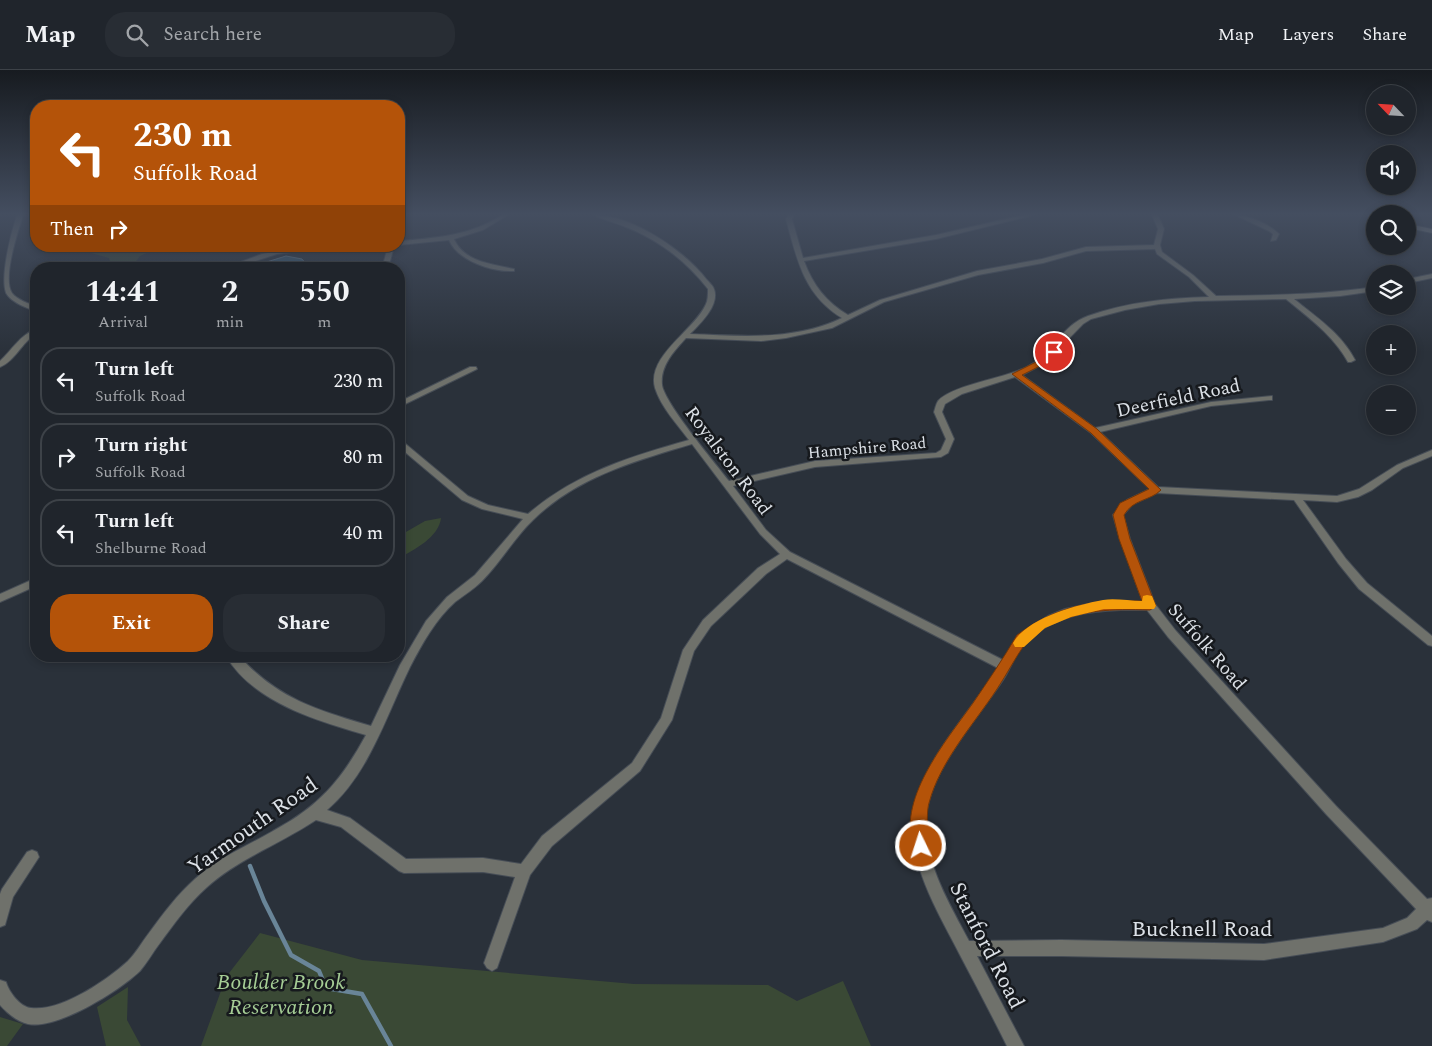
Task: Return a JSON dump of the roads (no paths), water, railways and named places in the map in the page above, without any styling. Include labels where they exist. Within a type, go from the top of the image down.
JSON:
[{"type":"street","points":[[480,261],[512,270]]},
{"type":"street","name":"Royalston Road","points":[[680,261],[707,284],[711,291],[710,304],[664,359],[658,382],[664,401],[763,532],[786,554],[1006,667]]},
{"type":"street","points":[[801,261],[808,283],[832,309],[847,318]]},
{"type":"street","points":[[684,336],[775,338],[827,328],[892,298],[982,272],[1045,261]]},
{"type":"street","points":[[1167,261],[1192,276],[1215,299]]},
{"type":"street","points":[[3,271],[8,291],[17,300],[30,306]]},
{"type":"street","points":[[1416,279],[1432,276]]},
{"type":"street","name":"Hampshire Road","points":[[728,484],[790,468],[823,463],[938,455],[945,451],[950,442],[948,432],[938,412],[942,403],[949,398],[1016,374],[1046,360],[1072,330],[1088,319],[1154,303],[1349,293],[1366,290]]},
{"type":"street","points":[[1286,296],[1332,335],[1349,353],[1351,360]]},
{"type":"street","points":[[0,365],[6,361],[22,340],[30,335]]},
{"type":"street","points":[[405,402],[473,369]]},
{"type":"street","points":[[1016,374],[1094,431],[1156,490]]},
{"type":"street","name":"Deerfield Road","points":[[1094,431],[1211,404],[1269,398]]},
{"type":"street","name":"Yarmouth Road","points":[[0,988],[2,997],[28,1016],[68,1009],[107,987],[135,965],[176,911],[212,875],[314,813],[340,788],[374,732],[411,653],[428,624],[450,601],[488,568],[529,517],[560,493],[590,474],[630,459],[694,442]]},
{"type":"street","points":[[405,448],[465,498],[485,507],[529,517]]},
{"type":"street","name":"Suffolk Road","points":[[1430,910],[1324,802],[1172,634],[1150,606],[1118,515],[1124,506],[1134,498],[1156,490],[1297,498],[1337,499],[1352,497],[1373,487],[1396,469],[1432,453]]},
{"type":"street","points":[[1297,498],[1362,586],[1432,642]]},
{"type":"street","points":[[492,963],[524,872],[547,841],[636,766],[666,720],[689,650],[708,623],[762,571],[786,554]]},
{"type":"street","points":[[0,598],[30,585]]},
{"type":"street","name":"Stanford Road","points":[[1016,1046],[934,887],[924,861],[918,832],[921,804],[934,770],[1006,667],[1022,639],[1041,625],[1059,617],[1104,604],[1150,606]]},
{"type":"street","points":[[236,662],[242,670],[275,697],[317,715],[374,732]]},
{"type":"street","points":[[314,813],[345,822],[404,866],[421,868],[482,865],[524,872]]},
{"type":"street","points":[[0,920],[7,894],[32,857]]},
{"type":"street","name":"Bucknell Road","points":[[966,949],[1061,948],[1264,952],[1382,935],[1412,924],[1430,910]]},
{"type":"water","points":[[303,261],[304,262],[267,262]]},
{"type":"waterway","points":[[250,866],[264,901],[291,955],[319,971],[326,988],[362,994],[391,1046]]},
{"type":"park label","name":"Boulder Brook Reservation","points":[[281,994]]}]
